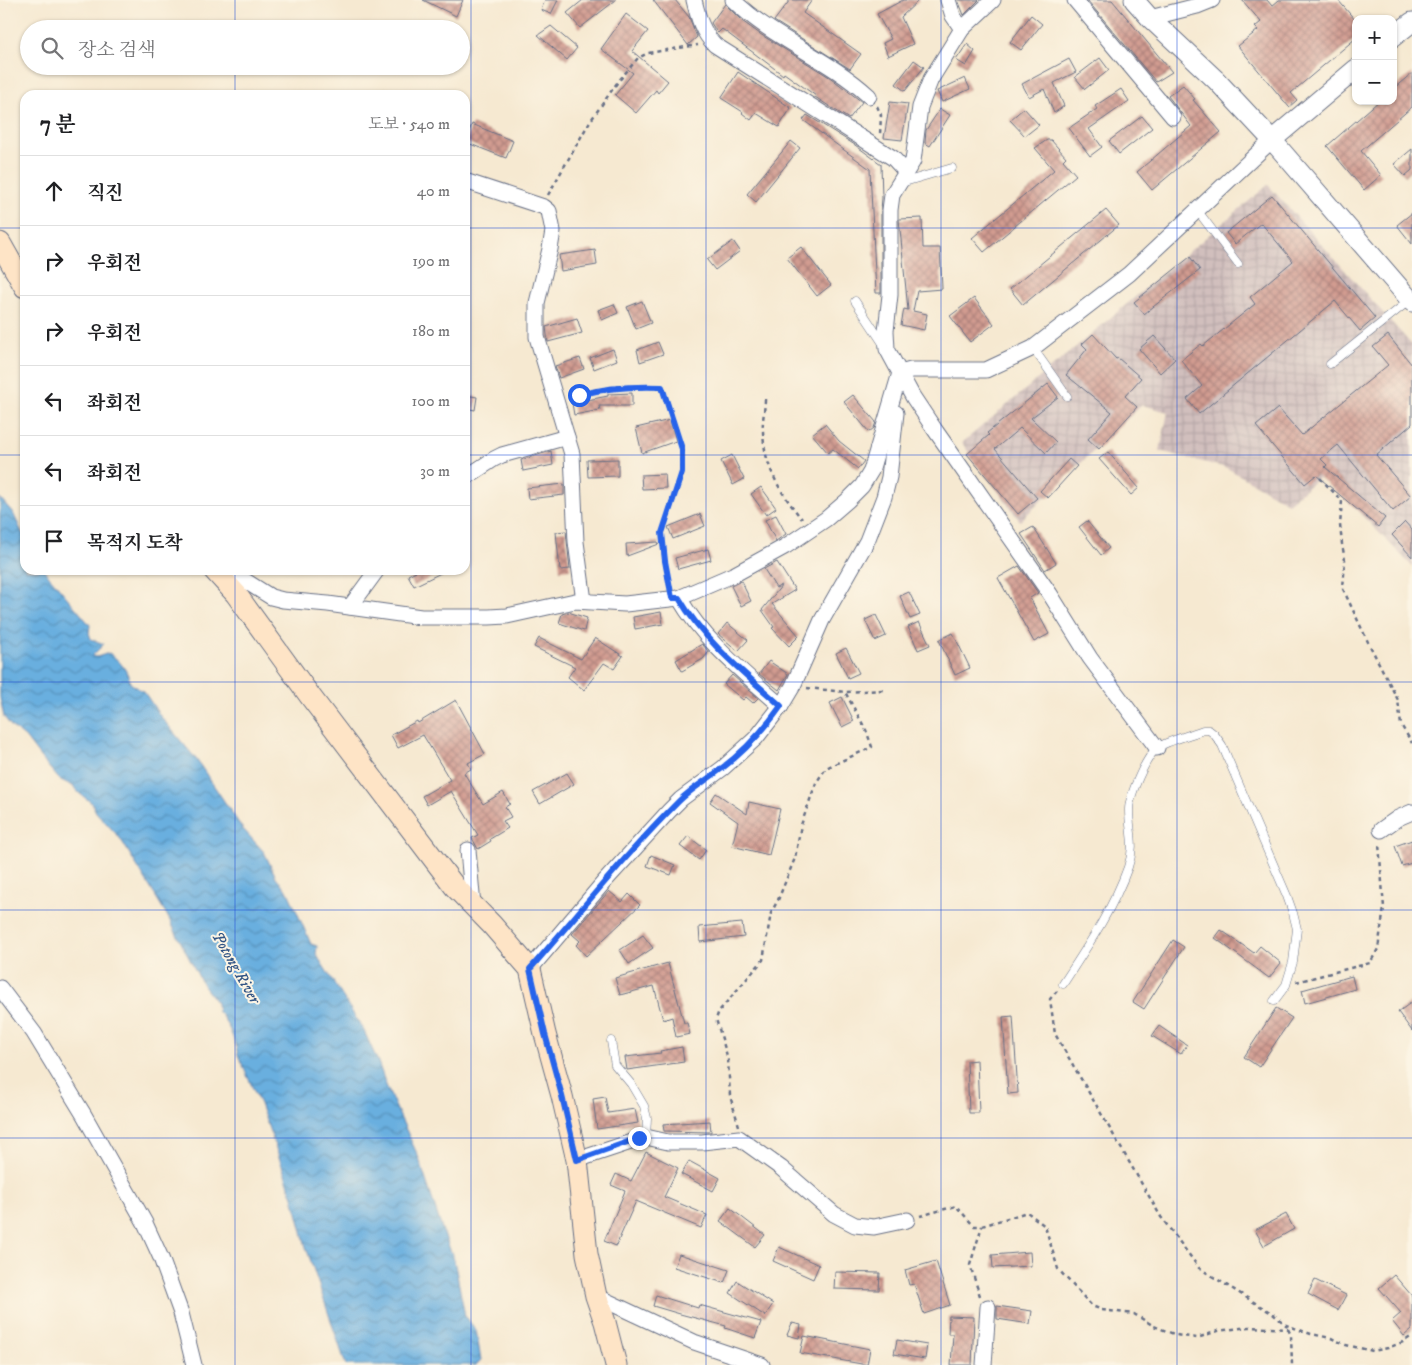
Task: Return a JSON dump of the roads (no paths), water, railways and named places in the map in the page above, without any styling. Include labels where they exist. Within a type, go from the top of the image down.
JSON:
[{"type":"main road","points":[[0,244],[20,278]]},
{"type":"main road","points":[[219,575],[236,594],[310,696],[455,887],[530,969],[577,1160],[587,1254],[596,1296],[616,1365]]},
{"type":"street","points":[[694,0],[698,18],[707,37],[712,42],[893,158],[902,178]]},
{"type":"street","points":[[733,0],[775,34],[853,81],[869,96]]},
{"type":"street","points":[[948,0],[953,16],[962,29]]},
{"type":"street","points":[[993,0],[962,29],[932,78],[920,108],[913,161],[892,195],[890,210],[890,295],[886,331],[887,349],[913,397],[935,430],[1050,594],[1090,658],[1157,748]]},
{"type":"street","points":[[1076,0],[1173,117]]},
{"type":"street","points":[[1134,0],[1150,18],[1216,80],[1272,140],[1411,301]]},
{"type":"street","points":[[1150,18],[1197,6],[1212,0]]},
{"type":"street","points":[[1397,35],[1412,22]]},
{"type":"street","points":[[900,373],[911,370],[986,370],[1033,348],[1129,274],[1272,140],[1352,72]]},
{"type":"street","points":[[470,183],[544,207],[549,211],[553,231],[536,302],[537,337],[572,454],[576,542],[584,601]]},
{"type":"street","points":[[236,575],[271,597],[283,600],[421,617],[507,616],[560,603],[584,601],[625,604],[675,598],[735,574],[786,546],[826,519],[862,486],[871,471],[900,373]]},
{"type":"street","points":[[530,969],[604,882],[669,811],[681,799],[723,768],[756,738],[781,706],[793,686],[822,620],[867,541],[884,497],[894,440],[900,373]]},
{"type":"street","points":[[470,475],[502,455],[567,437]]},
{"type":"street","points":[[350,607],[374,575]]},
{"type":"street","points":[[675,598],[728,659],[781,706]]},
{"type":"street","points":[[1381,830],[1398,818],[1412,812]]},
{"type":"street","points":[[468,850],[474,906]]},
{"type":"street","points":[[0,988],[34,1032],[84,1115],[145,1223],[181,1313],[194,1365]]},
{"type":"street","points":[[577,1160],[646,1137],[668,1142],[702,1142],[739,1138],[781,1168],[813,1198],[834,1214],[854,1225],[874,1227],[906,1220]]},
{"type":"street","points":[[596,1296],[694,1342],[762,1365]]},
{"type":"street","points":[[984,1365],[988,1307]]},
{"type":"lane","points":[[902,178],[952,168]]},
{"type":"lane","points":[[1198,210],[1238,264]]},
{"type":"lane","points":[[855,301],[887,349]]},
{"type":"lane","points":[[1330,364],[1411,301]]},
{"type":"lane","points":[[1033,348],[1067,396]]},
{"type":"lane","points":[[1063,984],[1095,935],[1129,865],[1132,847],[1129,811],[1130,798],[1141,774],[1157,748],[1203,730],[1208,730],[1214,734],[1222,745],[1287,896],[1297,929],[1293,962],[1286,985],[1274,1001]]},
{"type":"lane","points":[[611,1041],[615,1065],[631,1084],[644,1106],[647,1118],[646,1137]]},
{"type":"water","name":"Potong River","points":[[0,498],[13,513],[20,528],[20,575],[48,575],[90,625],[89,633],[91,639],[104,644],[92,656],[97,657],[109,653],[120,662],[130,683],[144,692],[161,717],[196,759],[242,828],[264,852],[276,877],[288,892],[311,944],[317,946],[316,954],[364,1031],[418,1156],[454,1260],[465,1316],[476,1330],[481,1360],[476,1365],[346,1365],[306,1247],[293,1197],[273,1140],[260,1104],[238,1055],[231,1032],[225,1020],[218,1012],[217,1003],[203,985],[167,915],[120,838],[96,812],[92,803],[73,786],[59,779],[25,737],[12,727],[4,717],[0,697]]}]
